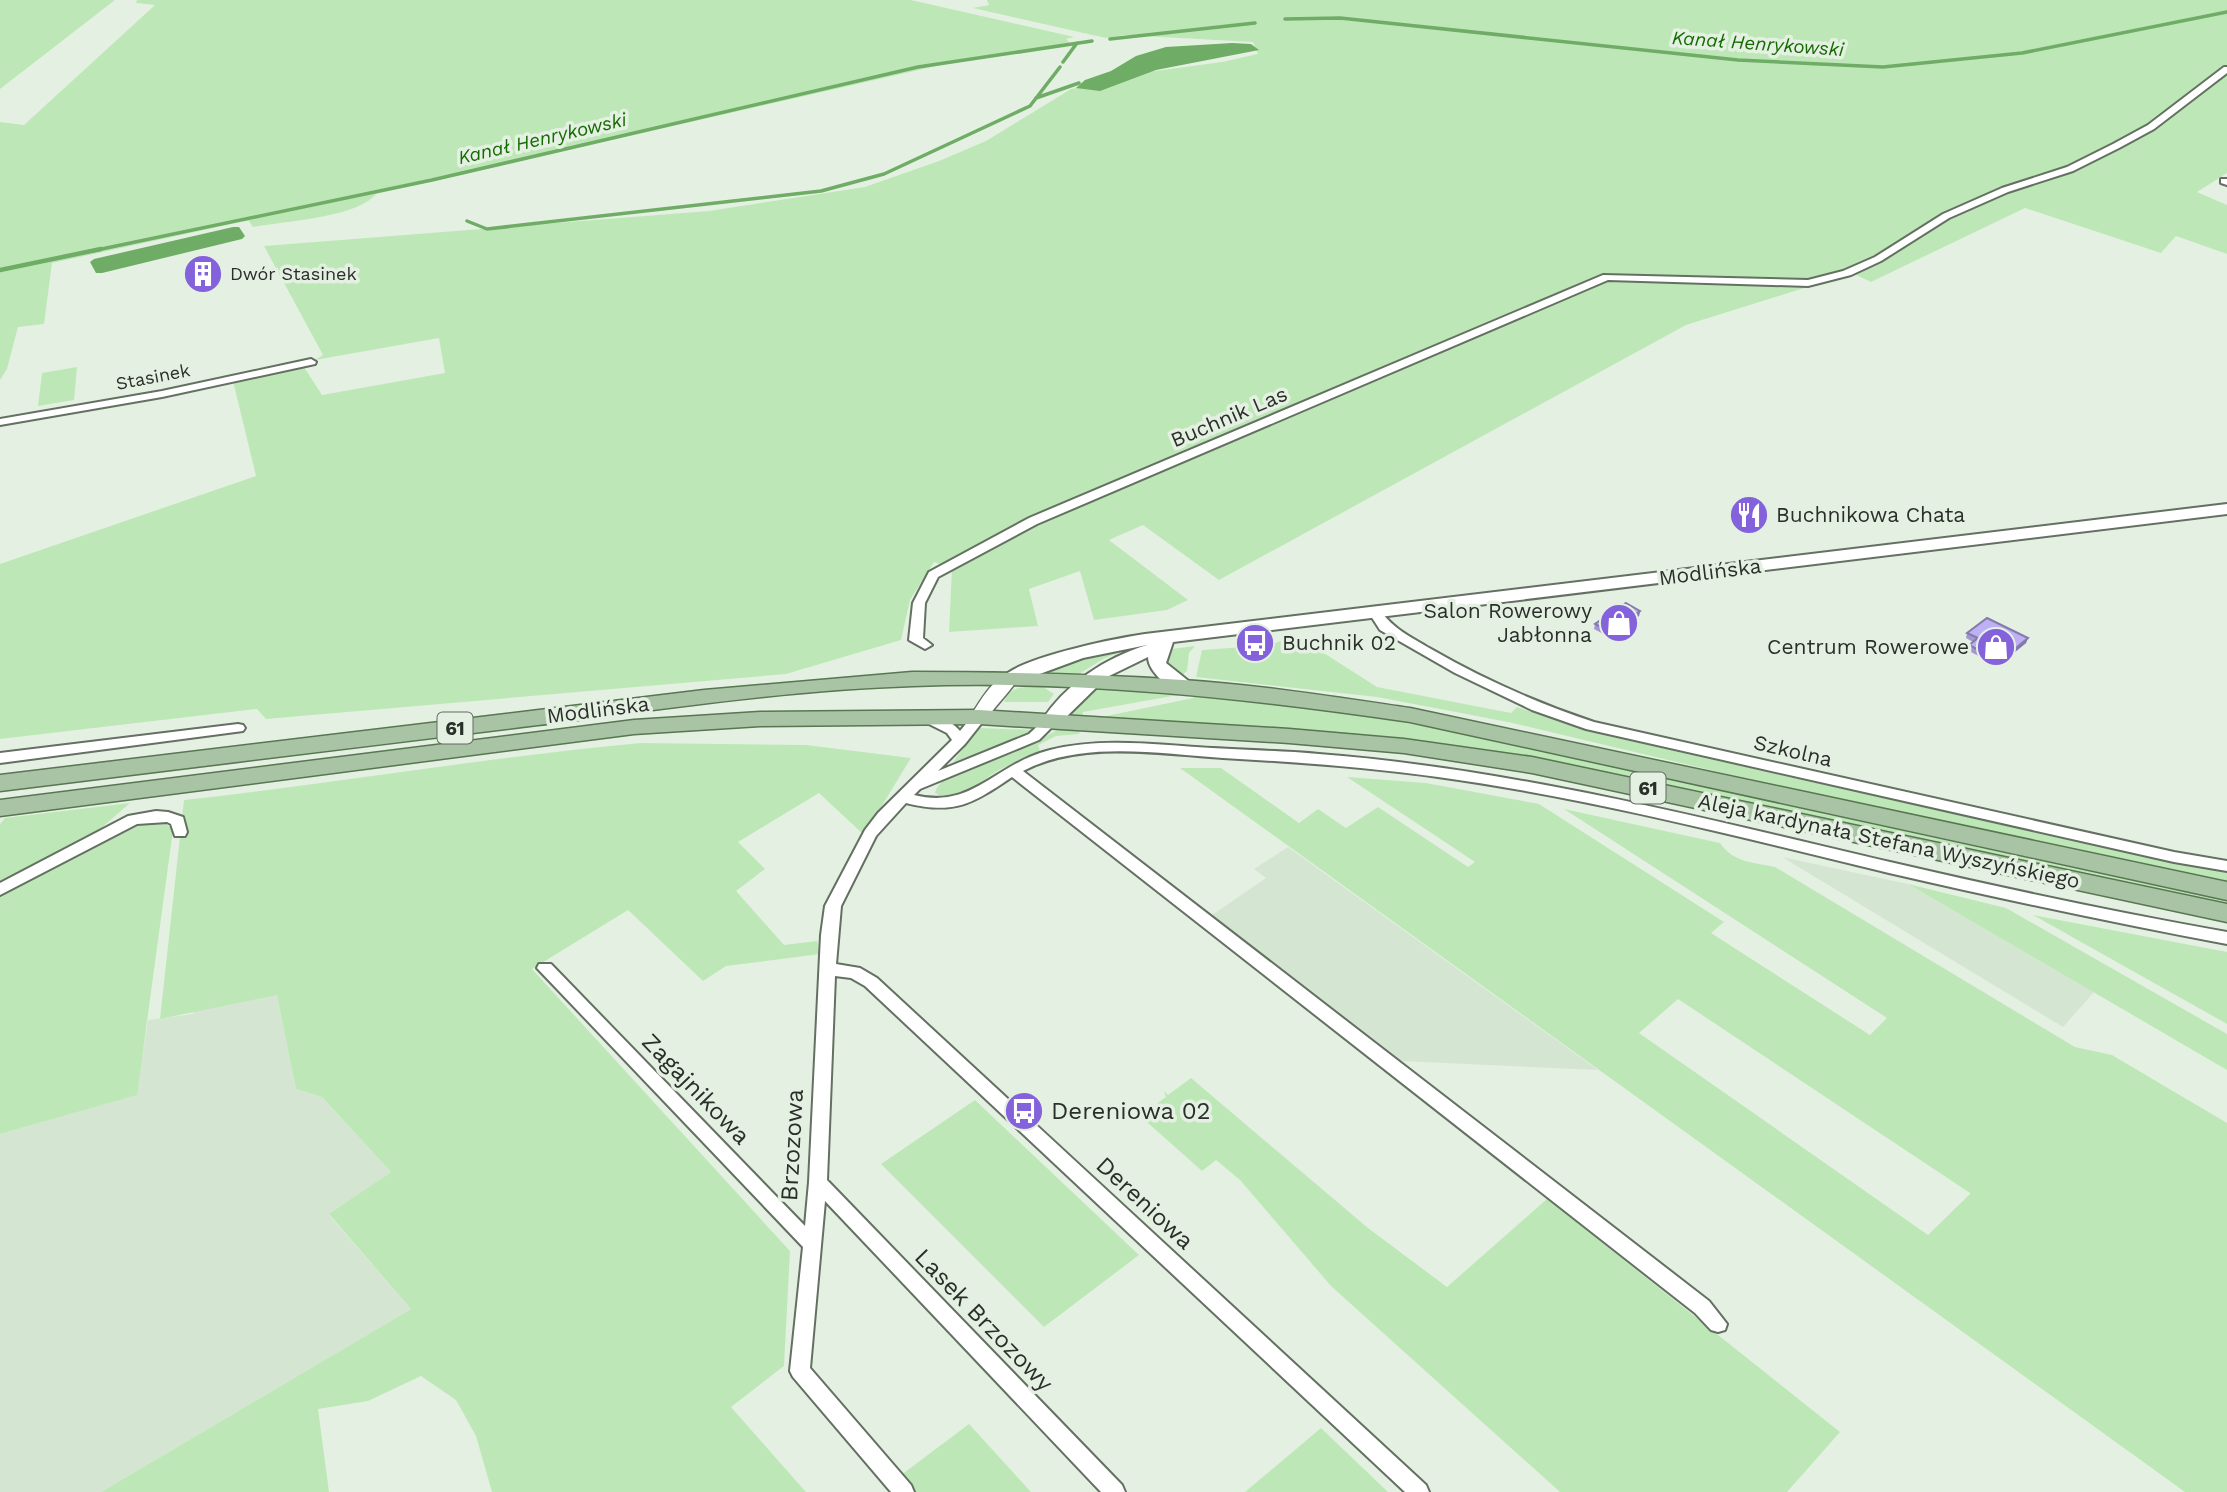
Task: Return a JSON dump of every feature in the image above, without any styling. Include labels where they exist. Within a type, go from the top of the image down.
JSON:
[{"type":"main road","name":"Modlińska","points":[[0,783],[704,697],[912,679],[1010,679],[1074,653],[1151,637],[1192,636],[2227,509]]},
{"type":"main road","name":"Modlińska","points":[[1050,722],[1087,682],[1111,664],[1192,636]]},
{"type":"main road","points":[[1165,645],[1157,656],[1157,665],[1185,687]]},
{"type":"main road","name":"61","points":[[1010,679],[1087,682]]},
{"type":"main road","name":"Aleja kardynała Stefana Wyszyńskiego","points":[[1087,682],[1185,687],[1347,705],[1469,726],[2227,891]]},
{"type":"main road","name":"Modlińska","points":[[0,808],[634,727],[760,719],[979,716]]},
{"type":"main road","name":"61","points":[[979,716],[1050,722]]},
{"type":"main road","name":"Aleja kardynała Stefana Wyszyńskiego","points":[[1050,722],[1404,746],[1532,765],[2227,913]]},
{"type":"street","name":"Buchnik Las","points":[[921,642],[919,603],[933,575],[971,552],[1033,521],[1607,276],[1808,283],[1826,279],[1878,259],[1930,225],[1970,205],[2005,190],[2070,169],[2151,127],[2227,69]]},
{"type":"street","name":"Stasinek","points":[[0,422],[162,394],[311,362]]},
{"type":"street","name":"Szkolna","points":[[1375,613],[1385,627],[1481,683],[1548,713],[1591,726],[2147,851],[2227,866]]},
{"type":"street","points":[[979,716],[1010,679]]},
{"type":"street","points":[[924,716],[952,730],[960,741]]},
{"type":"street","name":"Brzozowa","points":[[904,1492],[800,1371],[818,1182],[827,969],[833,906],[870,834],[960,741],[979,716]]},
{"type":"street","name":"Brzozowa","points":[[908,792],[1034,737],[1050,722]]},
{"type":"street","points":[[0,758],[238,728]]},
{"type":"street","points":[[908,792],[932,806],[951,805],[971,797],[1012,770],[1050,754],[1105,748],[1323,759],[1460,775],[1593,798],[1990,890],[2227,938]]},
{"type":"street","points":[[1012,770],[1702,1307],[1718,1324]]},
{"type":"street","points":[[0,890],[133,820],[158,816],[173,817],[178,821],[180,832]]},
{"type":"street","name":"Zagajnikowa","points":[[545,968],[811,1244]]},
{"type":"street","name":"Dereniowa","points":[[827,969],[854,972],[872,982],[1419,1492]]},
{"type":"street","name":"Lasek Brzozowy","points":[[818,1182],[1115,1492]]},
{"type":"shaded area","points":[[0,0],[115,0],[0,89]]},
{"type":"shaded area","points":[[137,0],[911,0],[1074,37],[1066,39],[1072,45],[958,61],[376,194],[366,202],[337,213],[253,227],[249,221],[241,222],[52,263],[44,324],[18,327],[7,369],[0,380],[0,122],[24,125],[155,5],[136,3]]},
{"type":"shaded area","points":[[987,0],[2227,0],[2227,173],[2197,192],[2227,205],[2227,254],[2176,236],[2161,253],[2025,208],[1871,282],[1852,273],[1686,325],[1219,580],[1143,525],[1109,540],[1188,600],[1167,610],[1094,620],[1080,571],[1029,589],[1038,626],[949,632],[952,568],[934,562],[910,600],[901,640],[786,674],[266,719],[257,709],[0,739],[0,564],[256,476],[233,381],[304,367],[322,395],[445,373],[439,338],[315,360],[323,355],[264,246],[709,211],[865,187],[986,141],[1071,89],[1140,73],[1222,62],[1258,54],[1253,42],[1124,35],[1106,38],[973,8],[989,5]]},
{"type":"shaded area","points":[[1251,44],[1259,50],[1156,70],[1100,91],[1076,88],[1085,80],[1111,71],[1136,56],[1166,47]]},
{"type":"shaded area","points":[[239,227],[245,236],[242,239],[102,273],[96,273],[90,262],[94,259]]},
{"type":"shaded area","points":[[77,367],[74,400],[38,406],[42,373]]},
{"type":"shaded area","points":[[1283,640],[1305,641],[1377,687],[1511,713],[1517,707],[1595,733],[1946,812],[2227,870],[2227,882],[1946,826],[1508,722],[1377,697],[1196,677],[1202,650],[1271,645]]},
{"type":"shaded area","points":[[1195,646],[1189,653],[1187,671],[1181,676],[1162,661],[1171,649]]},
{"type":"shaded area","points":[[1130,648],[1103,659],[1079,674],[1041,674],[1076,658]]},
{"type":"shaded area","points":[[1043,687],[1054,694],[1048,702],[1004,702],[1015,689]]},
{"type":"shaded area","points":[[1093,688],[1178,695],[1083,712],[1082,717],[1066,717]]},
{"type":"shaded area","points":[[1194,694],[1391,720],[1521,745],[1970,846],[2227,898],[2227,905],[2005,861],[1683,788],[1537,759],[1354,734],[1244,725],[1097,718],[1193,698]]},
{"type":"shaded area","points":[[979,728],[1035,730],[1023,738],[953,762]]},
{"type":"shaded area","points":[[1057,730],[1080,730],[1079,734],[1056,736],[1038,745],[1040,751],[999,770],[961,795],[944,798],[935,793],[940,784],[961,770],[1028,746]]},
{"type":"shaded area","points":[[641,743],[806,745],[911,758],[864,835],[819,793],[738,842],[765,869],[736,891],[784,945],[817,941],[820,954],[726,966],[703,981],[628,910],[532,969],[790,1251],[784,1366],[731,1407],[806,1492],[492,1492],[476,1436],[456,1400],[421,1376],[368,1401],[318,1409],[329,1492],[101,1492],[411,1309],[329,1214],[391,1172],[322,1097],[296,1089],[277,995],[160,1019],[184,800],[527,755]]},
{"type":"shaded area","points":[[1180,768],[1221,768],[1299,823],[1318,809],[1346,828],[1378,807],[1468,867],[1475,862],[1347,777],[1426,783],[1539,804],[1724,922],[1711,933],[1870,1035],[1887,1018],[1564,809],[1720,843],[1725,850],[1738,858],[1775,867],[2075,1047],[2112,1055],[2227,1123],[2227,1492],[2185,1492]],"holes":[[[1678,999],[1970,1193],[1928,1235],[1639,1033]]]},
{"type":"shaded area","points":[[130,803],[99,830],[0,886],[0,824],[5,818]]},
{"type":"shaded area","points":[[151,819],[164,822],[173,830],[137,1095],[0,1134],[0,896],[118,830]]},
{"type":"shaded area","points":[[1288,847],[1598,1070],[1400,1061],[1212,915],[1266,878],[1254,869]]},
{"type":"shaded area","points":[[1782,857],[1908,884],[2094,992],[2063,1027]]},
{"type":"shaded area","points":[[1908,884],[2006,908],[2227,1034],[2227,1070]]},
{"type":"shaded area","points":[[2033,915],[2227,952],[2227,1024]]},
{"type":"shaded area","points":[[277,994],[296,1089],[322,1097],[391,1172],[329,1215],[411,1309],[101,1492],[0,1492],[0,1134],[136,1095],[148,1020],[193,1014],[194,1010]]},
{"type":"shaded area","points":[[1191,1078],[1368,1228],[1447,1287],[1547,1199],[1840,1432],[1787,1492],[1560,1492],[1331,1286],[1240,1180],[1216,1160],[1202,1171],[1140,1116],[1166,1097],[1164,1091],[1168,1095]]},
{"type":"shaded area","points":[[975,1100],[1139,1255],[1044,1327],[881,1164]]},
{"type":"shaded area","points":[[969,1424],[1031,1492],[915,1492],[901,1475]]},
{"type":"shaded area","points":[[1321,1428],[1388,1492],[1245,1492]]},
{"type":"building","points":[[1626,603],[1640,611],[1610,632],[1595,624]]},
{"type":"building","name":"Centrum Rowerowe","points":[[1987,618],[2028,638],[2000,661],[1969,645],[1978,638],[1967,633]]},
{"type":"waterway","name":"Kanał Henrykowski","points":[[1285,19],[1340,18],[1738,60],[1883,67],[2022,53],[2227,12]]},
{"type":"waterway","name":"Kanał Henrykowski","points":[[1110,39],[1255,23]]},
{"type":"waterway","name":"Kanał Henrykowski","points":[[1077,43],[1092,41]]},
{"type":"waterway","name":"Kanał Henrykowski","points":[[92,251],[432,180],[918,67],[1077,43]]},
{"type":"waterway","points":[[1063,62],[1077,43]]},
{"type":"waterway","points":[[1036,98],[1060,67]]},
{"type":"waterway","points":[[1036,98],[1079,83]]},
{"type":"waterway","points":[[467,221],[487,229],[821,191],[884,174],[1030,106],[1036,98]]},
{"type":"waterway","name":"Kanał Henrykowski","points":[[0,270],[101,249]]},
{"type":"place","name":"Dwór Stasinek","points":[[203,274]]},
{"type":"place","name":"Buchnikowa Chata","points":[[1749,515]]},
{"type":"place","name":"Salon Rowerowy Jabłonna","points":[[1619,623]]},
{"type":"place","name":"Buchnik 02","points":[[1255,643]]},
{"type":"place","name":"Centrum Rowerowe","points":[[1996,647]]},
{"type":"place","name":"Dereniowa 02","points":[[1024,1111]]}]
